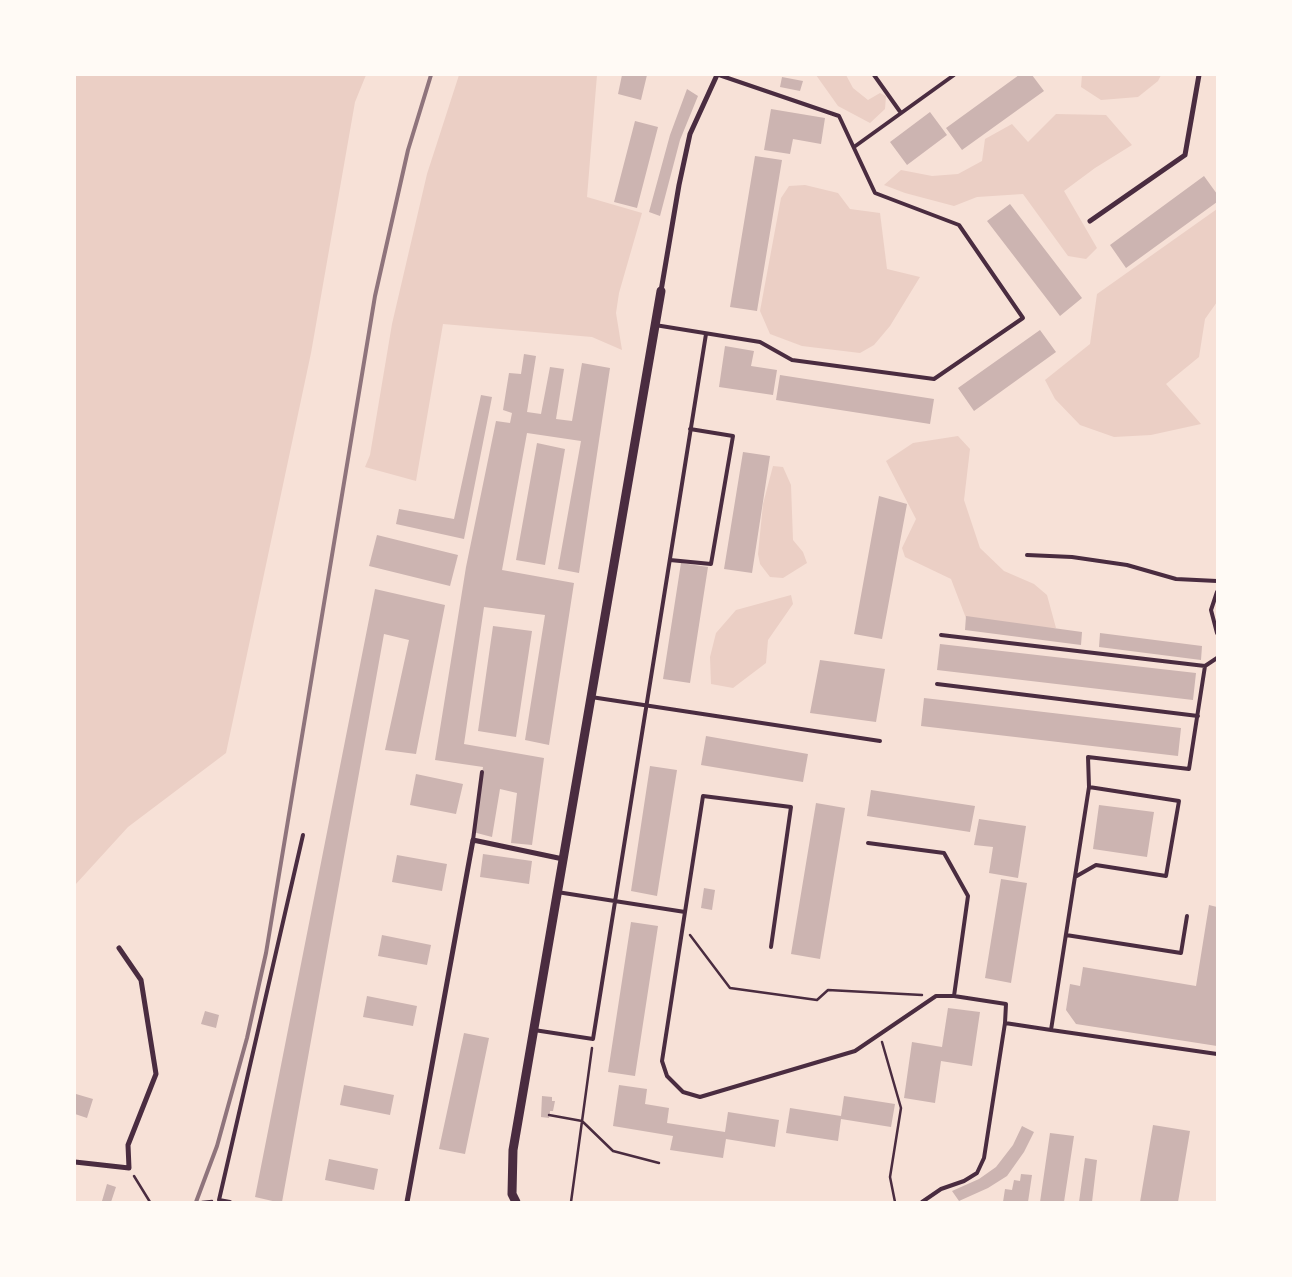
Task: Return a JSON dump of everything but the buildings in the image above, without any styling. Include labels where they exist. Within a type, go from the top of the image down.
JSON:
[{"type":"street","points":[[516,1202],[512,1194],[513,1150],[679,185],[690,134],[718,75]]},
{"type":"street","points":[[1090,220],[1184,155],[1199,75]]},
{"type":"street","points":[[407,1202],[473,840],[563,859]]},
{"type":"street","points":[[75,1162],[129,1168],[128,1146],[156,1074],[141,980],[119,948]]},
{"type":"lane","points":[[654,325],[760,342],[792,360],[934,379],[1023,318],[959,225],[875,192],[839,116],[718,75]]},
{"type":"lane","points":[[874,75],[901,113]]},
{"type":"lane","points":[[854,147],[954,75]]},
{"type":"lane","points":[[534,1030],[593,1039],[706,334]]},
{"type":"lane","points":[[670,560],[711,564],[733,436],[690,429]]},
{"type":"lane","points":[[1027,555],[1072,557],[1127,565],[1176,579],[1217,581]]},
{"type":"lane","points":[[1217,592],[1211,610],[1217,633]]},
{"type":"lane","points":[[941,635],[1204,666],[1217,658]]},
{"type":"lane","points":[[1051,1030],[1089,787],[1088,757],[1189,769],[1204,666]]},
{"type":"lane","points":[[937,684],[1198,716]]},
{"type":"lane","points":[[591,697],[880,741]]},
{"type":"lane","points":[[473,840],[482,772]]},
{"type":"lane","points":[[1075,877],[1096,865],[1166,876],[1178,801],[1089,787]]},
{"type":"lane","points":[[771,947],[791,807],[703,796],[662,1061],[667,1076],[683,1092],[700,1097],[715,1094],[855,1051],[936,996],[954,996],[1006,1004],[1005,1023],[984,1158],[977,1173],[964,1181],[941,1189],[922,1202]]},
{"type":"lane","points":[[230,1202],[219,1200],[303,835]]},
{"type":"lane","points":[[868,843],[944,854],[968,896],[954,996]]},
{"type":"lane","points":[[557,892],[685,912]]},
{"type":"lane","points":[[1066,935],[1182,953],[1187,916]]},
{"type":"lane","points":[[1005,1023],[1217,1054]]},
{"type":"path","points":[[683,926],[730,988],[816,1000],[828,990],[936,996]]},
{"type":"path","points":[[879,1034],[900,1108],[890,1177],[895,1202]]},
{"type":"path","points":[[571,1202],[593,1039]]},
{"type":"path","points":[[550,1115],[582,1121],[613,1151],[659,1162]]},
{"type":"path","points":[[129,1168],[150,1202]]},
{"type":"shaded area","points":[[75,75],[366,75],[355,102],[311,353],[226,753],[128,827],[75,885]]},
{"type":"shaded area","points":[[459,75],[597,75],[587,197],[642,213],[619,293],[616,313],[622,350],[592,337],[443,324],[416,481],[365,467],[370,455],[392,324],[427,174]]},
{"type":"shaded area","points":[[816,75],[846,75],[853,88],[868,100],[880,93],[886,96],[885,109],[870,123],[838,106]]},
{"type":"shaded area","points":[[1082,75],[1161,75],[1158,81],[1138,97],[1101,100],[1081,87]]},
{"type":"shaded area","points":[[1056,114],[1106,115],[1132,145],[1095,168],[1064,191],[1097,248],[1086,259],[1068,256],[1023,194],[977,197],[954,206],[905,193],[884,185],[901,170],[932,176],[958,174],[982,161],[985,139],[1012,124],[1028,142]]},
{"type":"shaded area","points":[[805,185],[838,193],[850,209],[880,213],[887,269],[920,277],[890,326],[874,345],[860,353],[802,346],[770,334],[760,311],[781,198],[789,186]]},
{"type":"shaded area","points":[[1217,209],[1217,302],[1205,319],[1199,357],[1166,384],[1201,424],[1151,435],[1114,437],[1080,425],[1055,399],[1045,380],[1090,344],[1097,294]]},
{"type":"shaded area","points":[[958,436],[970,449],[964,500],[980,548],[1004,571],[1034,584],[1047,595],[1056,628],[969,626],[951,579],[905,557],[902,548],[916,519],[886,461],[913,443]]},
{"type":"shaded area","points":[[773,466],[783,467],[791,485],[793,540],[803,552],[807,563],[783,578],[770,577],[760,564],[758,554],[763,504]]},
{"type":"shaded area","points":[[791,595],[793,604],[768,640],[766,663],[733,688],[711,684],[710,657],[716,633],[736,610]]},
{"type":"railway","points":[[196,1202],[217,1146],[247,1038],[266,953],[375,296],[408,150],[431,75]]}]
